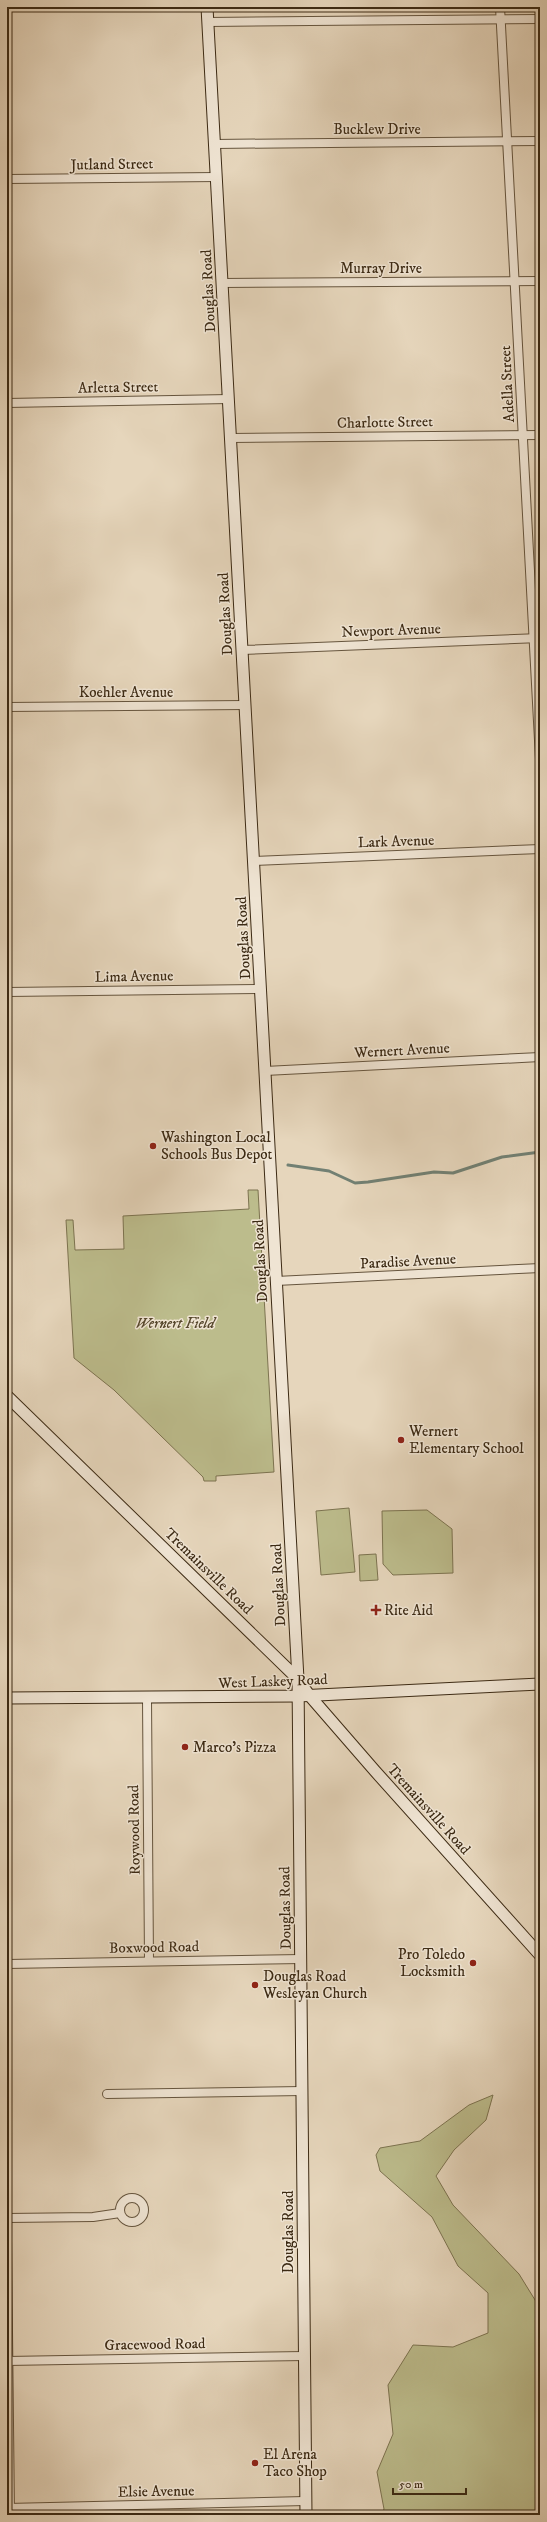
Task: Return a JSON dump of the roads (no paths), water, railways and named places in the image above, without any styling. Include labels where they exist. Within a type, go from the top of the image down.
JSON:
[{"type":"street","name":"Douglas Road","points":[[207,7],[298,1679]]},
{"type":"street","name":"Adella Street","points":[[500,7],[506,142],[516,281],[537,638],[540,759]]},
{"type":"street","points":[[208,22],[540,19]]},
{"type":"street","name":"Bucklew Drive","points":[[215,144],[540,141]]},
{"type":"street","name":"Jutland Street","points":[[7,180],[216,177]]},
{"type":"street","name":"Murray Drive","points":[[222,283],[540,281]]},
{"type":"street","name":"Arletta Street","points":[[7,403],[229,399]]},
{"type":"street","name":"Charlotte Street","points":[[231,438],[540,435]]},
{"type":"street","name":"Newport Avenue","points":[[242,650],[537,638]]},
{"type":"street","name":"Koehler Avenue","points":[[7,707],[245,705]]},
{"type":"street","name":"Lark Avenue","points":[[254,861],[540,849]]},
{"type":"street","name":"Lima Avenue","points":[[7,992],[261,989]]},
{"type":"street","name":"Wernert Avenue","points":[[265,1071],[540,1057]]},
{"type":"street","name":"Paradise Avenue","points":[[276,1282],[540,1268]]},
{"type":"street","name":"Tremainsville Road","points":[[7,1396],[298,1679],[303,1695],[540,1956]]},
{"type":"street","name":"West Laskey Road","points":[[7,1698],[147,1699],[303,1695],[540,1684]]},
{"type":"street","name":"Douglas Road","points":[[303,1695],[301,1960],[306,2515]]},
{"type":"street","name":"Roywood Road","points":[[147,1699],[149,1961]]},
{"type":"street","name":"Boxwood Road","points":[[7,1964],[301,1960]]},
{"type":"street","points":[[107,2094],[302,2091]]},
{"type":"street","points":[[7,2218],[93,2217],[120,2214]]},
{"type":"street","points":[[7,2241],[9,2510]]},
{"type":"street","name":"Gracewood Road","points":[[7,2361],[304,2356]]},
{"type":"street","name":"Elsie Avenue","points":[[9,2510],[305,2501]]},
{"type":"waterway","points":[[288,1165],[329,1171],[355,1183],[434,1172],[453,1173],[502,1157],[540,1152]]},
{"type":"place","name":"Washington Local Schools Bus Depot","points":[[153,1146]]},
{"type":"place","name":"Wernert Elementary School","points":[[401,1440]]},
{"type":"place","name":"Rite Aid","points":[[376,1610]]},
{"type":"place","name":"Marco's Pizza","points":[[185,1747]]},
{"type":"place","name":"Pro Toledo Locksmith","points":[[473,1963]]},
{"type":"place","name":"Douglas Road Wesleyan Church","points":[[255,1985]]},
{"type":"place","name":"El Arena Taco Shop","points":[[255,2463]]},
{"type":"park label","name":"Wernert Field","points":[[175,1323]]}]
